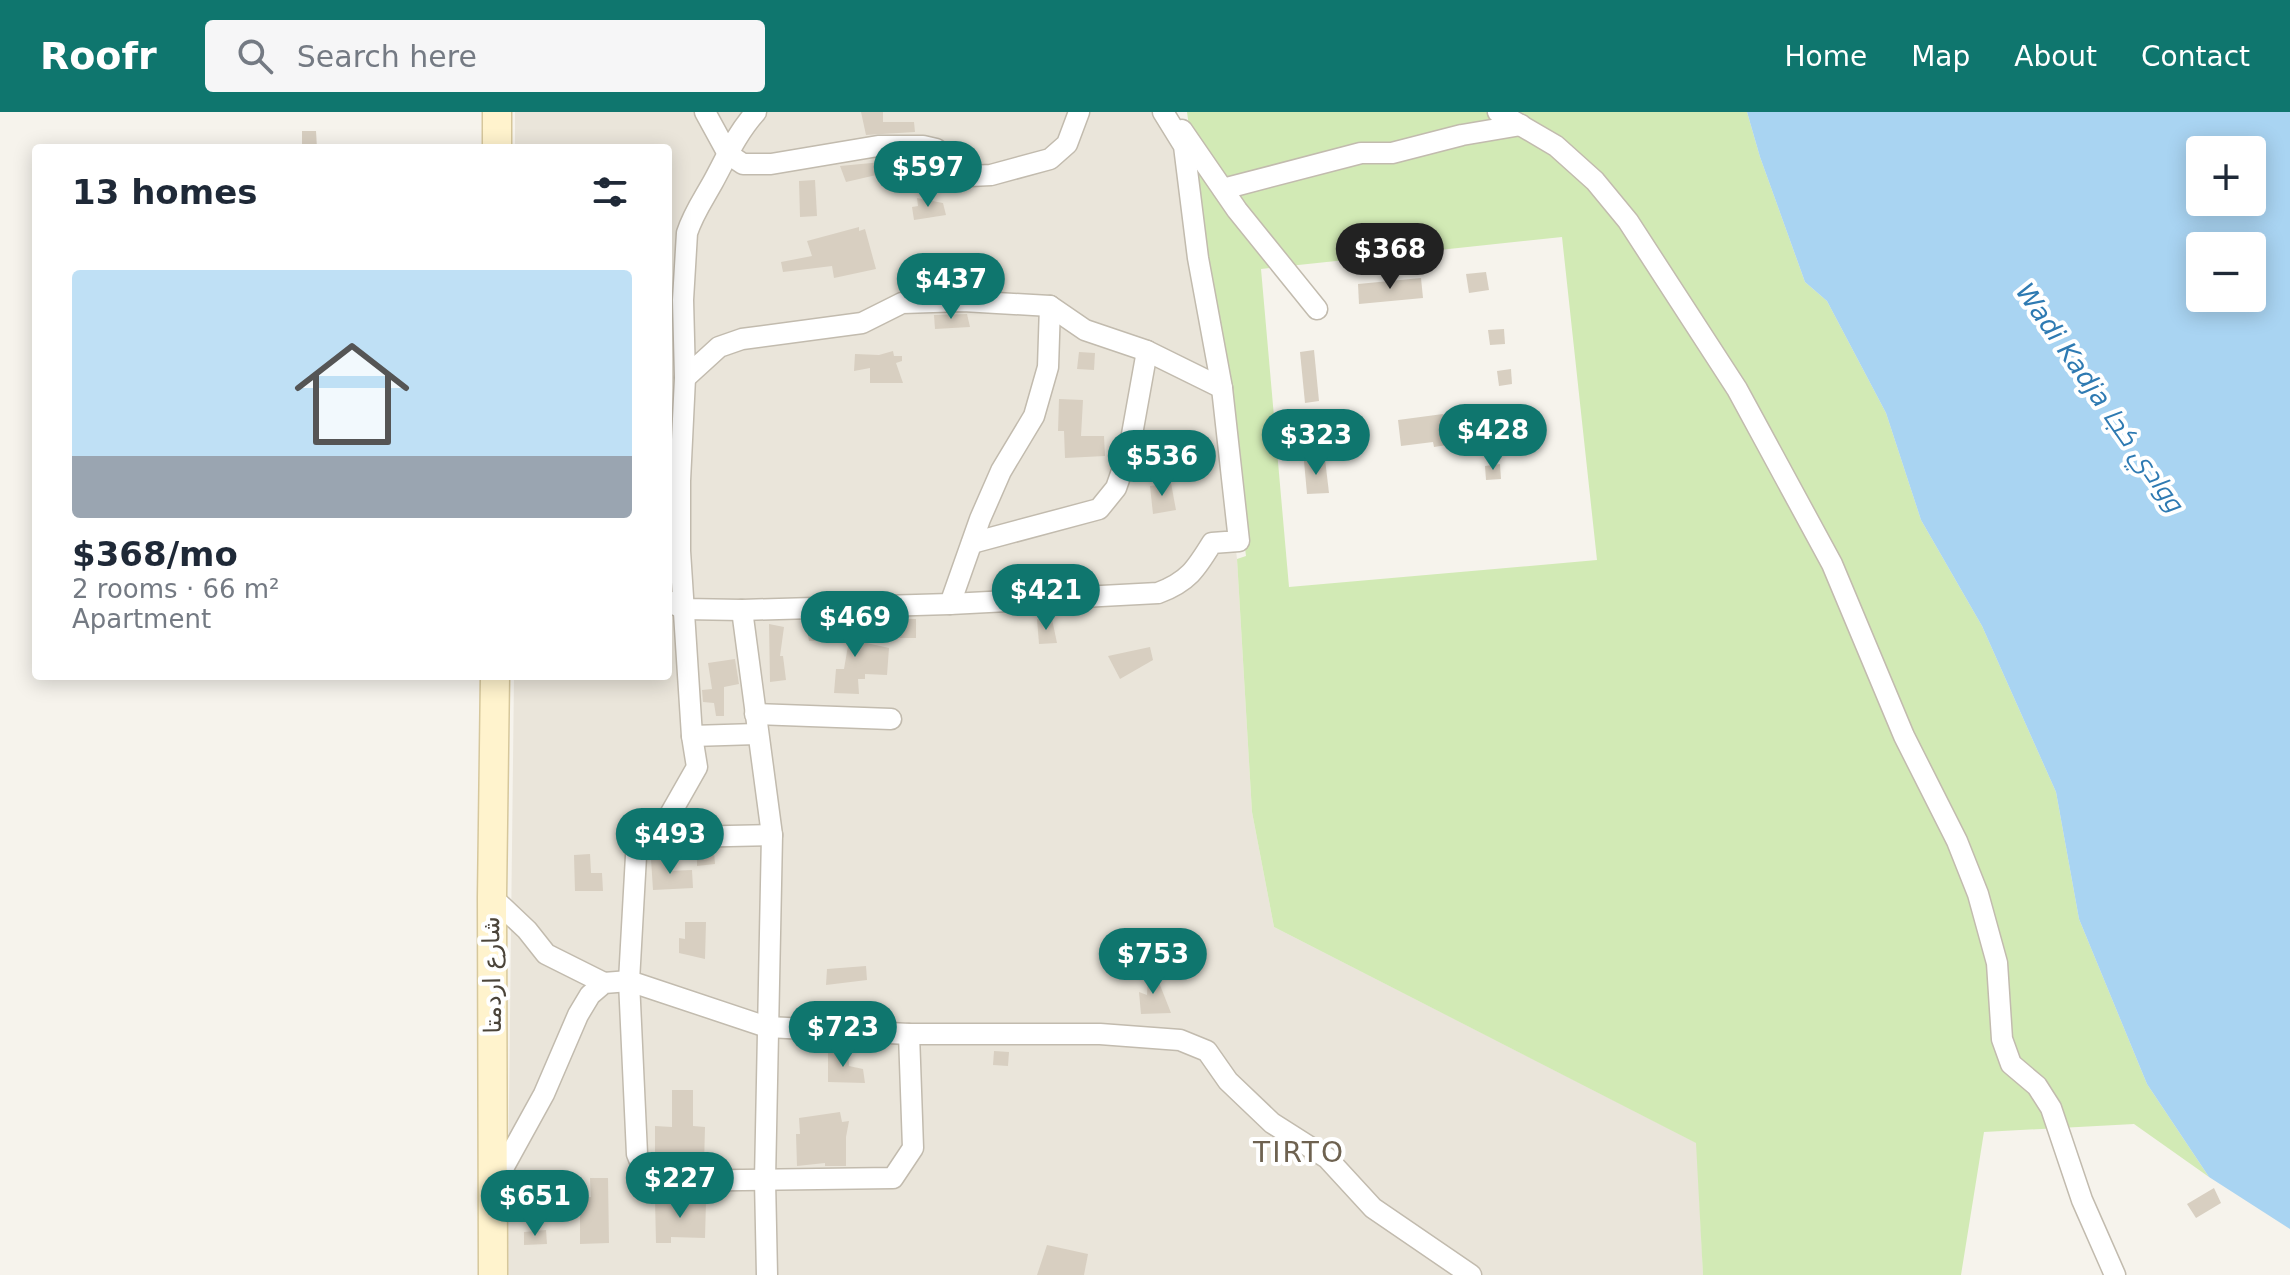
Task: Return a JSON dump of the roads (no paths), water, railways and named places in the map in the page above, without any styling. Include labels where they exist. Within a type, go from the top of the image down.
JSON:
[{"type":"main road","points":[[497,112],[497,144]]},
{"type":"main road","name":"شارع اردمتا","points":[[493,1275],[495,680]]},
{"type":"street","points":[[705,112],[728,154],[743,164],[754,165],[859,148],[923,146],[942,153],[944,172],[970,176],[991,175],[1050,159],[1067,144],[1079,112]]},
{"type":"street","points":[[637,838],[668,818],[697,767],[676,605],[687,233],[693,211],[707,194],[742,127],[756,112]]},
{"type":"street","points":[[1165,112],[1194,144],[1223,189],[1317,309]]},
{"type":"street","points":[[676,605],[742,610],[950,604],[1158,593],[1176,586],[1193,573],[1212,543],[1239,541],[1222,388],[1198,258],[1184,146],[1165,112]]},
{"type":"street","points":[[1498,112],[1556,146],[1595,181],[1628,221],[1737,389],[1832,564],[1904,736],[1957,841],[1978,894],[1997,963],[2002,1039],[2011,1064],[2037,1086],[2051,1108],[2082,1200],[2115,1275]]},
{"type":"street","points":[[1223,189],[1361,153],[1392,153],[1462,135],[1521,125]]},
{"type":"street","points":[[685,378],[719,347],[775,333],[862,323],[902,303],[963,301],[1050,306],[1085,330],[1147,351],[1222,388]]},
{"type":"street","points":[[950,604],[1001,471],[1034,416],[1048,367],[1050,306]]},
{"type":"street","points":[[972,543],[1099,509],[1116,488],[1129,451],[1147,351]]},
{"type":"street","points":[[742,610],[772,835],[765,1180],[767,1275]]},
{"type":"street","points":[[692,736],[756,724],[891,719]]},
{"type":"street","points":[[637,838],[772,835]]},
{"type":"street","points":[[637,838],[629,981],[637,1154],[646,1176],[658,1181],[893,1178],[913,1148],[909,1034]]},
{"type":"street","points":[[492,897],[527,930],[546,954],[604,983],[629,981],[767,1027],[909,1034],[1100,1034],[1180,1040],[1207,1051],[1228,1081],[1272,1123],[1327,1158],[1373,1208],[1471,1275]]},
{"type":"street","points":[[494,1184],[544,1094],[578,1015],[590,995],[604,983]]},
{"type":"water","name":"Wadi Kadja ووادي كجا","points":[[1747,112],[2290,112],[2290,1229],[2209,1177],[2147,1084],[2079,919],[2056,792],[1982,626],[1921,520],[1886,413],[1827,301],[1805,282]]},
{"type":"district","name":"TIRTO","points":[[1299,1152]]}]
